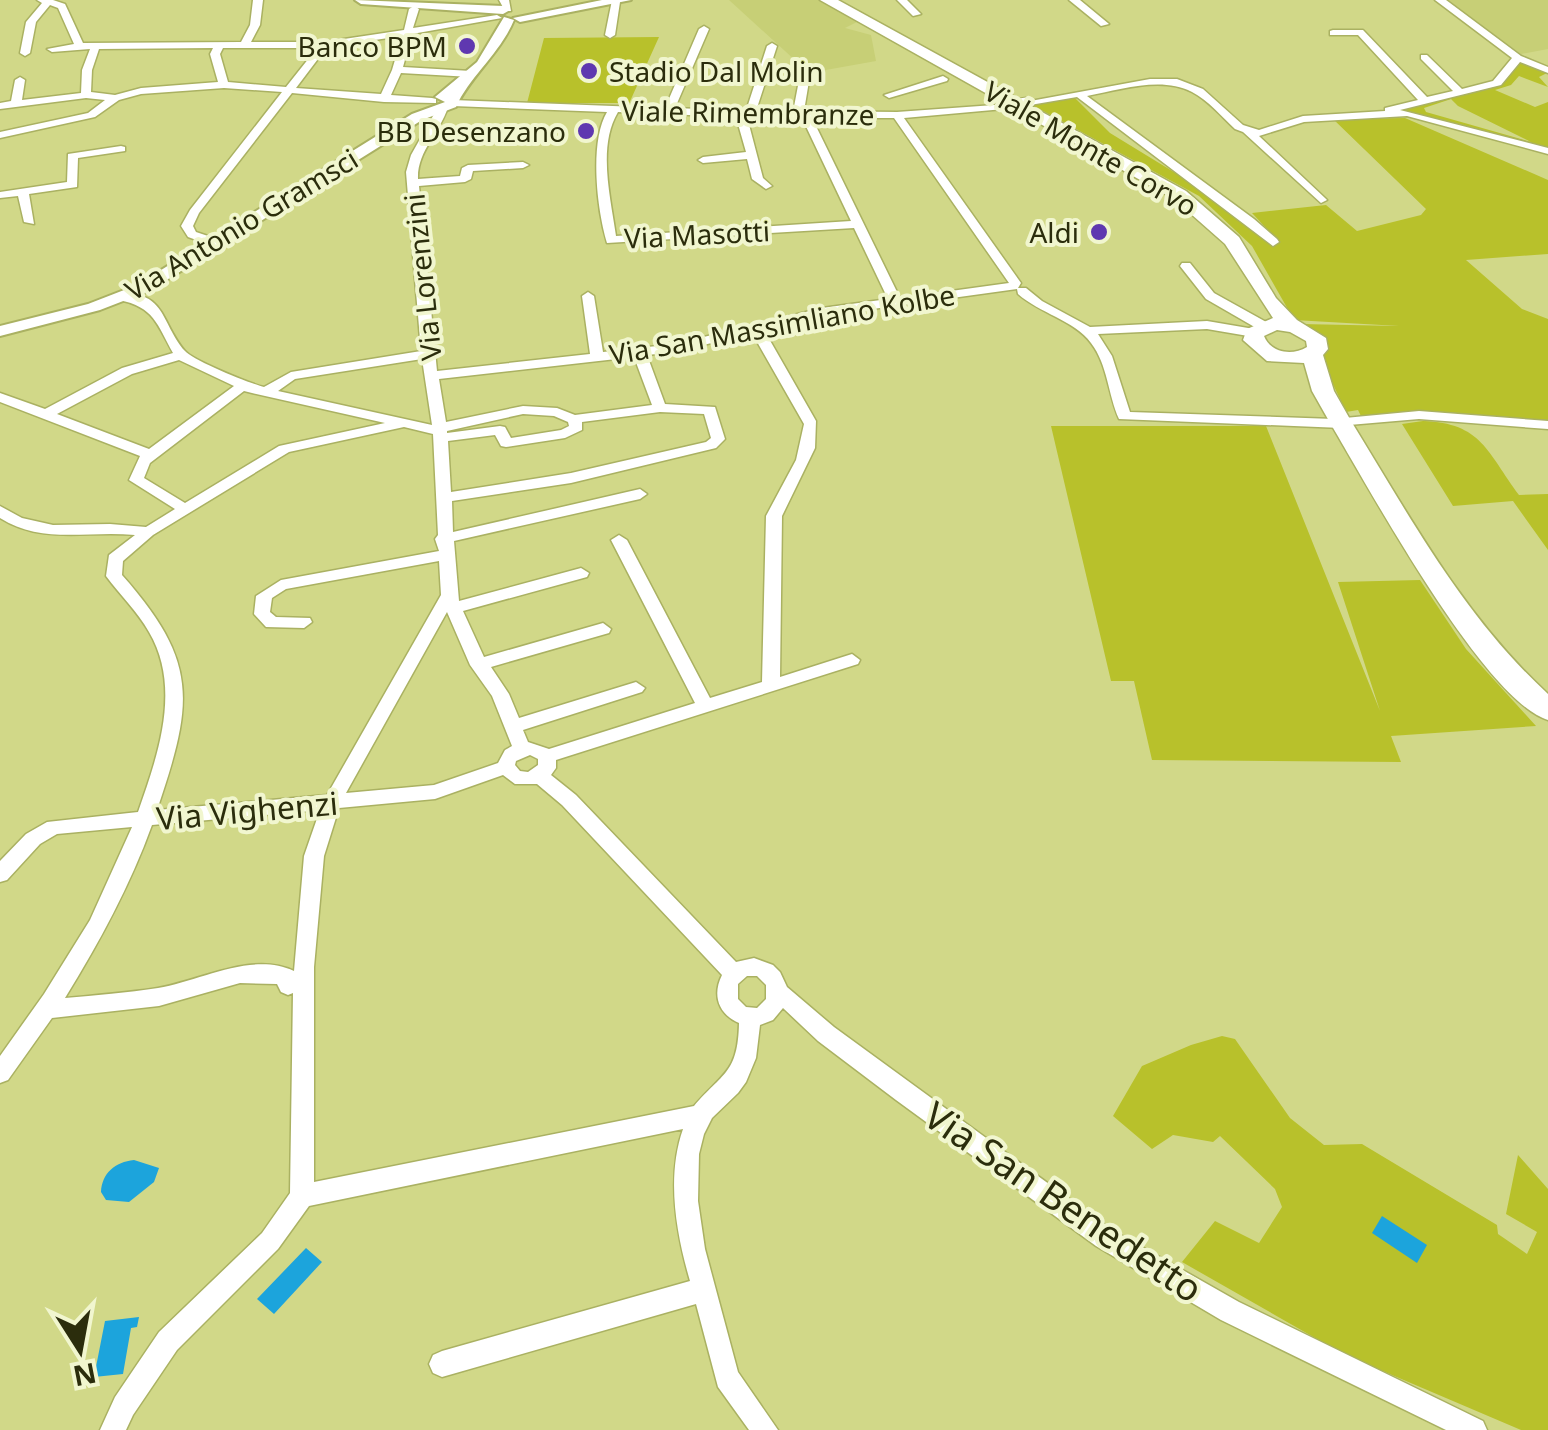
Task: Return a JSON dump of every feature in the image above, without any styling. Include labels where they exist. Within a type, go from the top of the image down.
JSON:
[{"type":"main road","points":[[362,0],[507,13],[617,1]]},
{"type":"main road","name":"Viale Monte Corvo","points":[[827,0],[1180,194],[1232,242],[1268,301],[1270,327]]},
{"type":"main road","points":[[1270,327],[1316,338],[1319,346],[1300,357],[1263,351],[1253,340],[1270,327]]},
{"type":"main road","points":[[1300,357],[1464,619],[1511,676],[1548,710]]},
{"type":"street","points":[[42,0],[62,6],[80,46]]},
{"type":"street","points":[[244,47],[255,25],[258,0]]},
{"type":"street","points":[[902,0],[916,14]]},
{"type":"street","points":[[1074,0],[1104,24]]},
{"type":"street","points":[[1440,0],[1518,58],[1548,70]]},
{"type":"street","points":[[25,53],[31,22],[50,1]]},
{"type":"street","points":[[610,35],[617,1]]},
{"type":"street","points":[[384,98],[410,34],[412,4]]},
{"type":"street","points":[[52,50],[96,45],[324,45],[410,34],[507,13]]},
{"type":"street","name":"Via Antonio Gramsci","points":[[0,331],[123,298],[417,118],[443,101],[471,74],[507,13]]},
{"type":"street","points":[[669,111],[704,28]]},
{"type":"street","points":[[1333,33],[1360,32],[1424,99]]},
{"type":"street","points":[[86,95],[87,70],[96,45]]},
{"type":"street","points":[[216,243],[192,234],[187,226],[324,45]]},
{"type":"street","points":[[766,186],[758,179],[746,114],[772,46]]},
{"type":"street","points":[[218,48],[215,54],[224,85]]},
{"type":"street","points":[[1424,57],[1460,92]]},
{"type":"street","points":[[1379,114],[1504,79],[1518,58]]},
{"type":"street","points":[[398,70],[471,74]]},
{"type":"street","points":[[805,75],[802,114],[894,299]]},
{"type":"street","points":[[889,95],[943,79]]},
{"type":"street","points":[[16,105],[20,80]]},
{"type":"street","points":[[886,81],[894,115],[1004,106],[1176,82],[1198,91],[1248,131],[1321,200]]},
{"type":"street","name":"Viale Rimembranze","points":[[114,98],[141,91],[224,85],[443,101],[746,114],[894,115],[1021,287]]},
{"type":"street","points":[[1079,94],[1154,153],[1221,196],[1273,242]]},
{"type":"street","points":[[0,106],[86,95],[114,98]]},
{"type":"street","points":[[0,135],[91,115],[114,98]]},
{"type":"street","name":"Via Lorenzini","points":[[439,430],[428,354],[412,162],[437,125],[443,101]]},
{"type":"street","name":"Via Masotti","points":[[614,108],[608,116],[604,145],[611,240],[857,224]]},
{"type":"street","points":[[1248,131],[1268,133],[1303,119],[1407,114],[1548,151]]},
{"type":"street","points":[[417,118],[430,118],[437,125]]},
{"type":"street","points":[[0,196],[73,185],[72,156],[121,149]]},
{"type":"street","points":[[703,160],[752,155]]},
{"type":"street","points":[[413,183],[465,179],[468,168],[523,165]]},
{"type":"street","points":[[24,192],[30,222]]},
{"type":"street","points":[[1186,266],[1210,296],[1270,327]]},
{"type":"street","points":[[161,278],[154,292],[154,308],[181,356]]},
{"type":"street","points":[[1021,287],[1041,309],[1070,320],[1099,342],[1124,416],[1235,418],[1270,424],[1341,423],[1419,415],[1548,425]]},
{"type":"street","name":"Via San Massimliano Kolbe","points":[[432,376],[699,344],[822,312],[894,299],[1021,287]]},
{"type":"street","points":[[588,296],[597,357]]},
{"type":"street","points":[[123,298],[137,299],[154,308]]},
{"type":"street","points":[[1088,331],[1207,325],[1270,327]]},
{"type":"street","points":[[758,330],[810,423],[813,437],[782,492],[774,516],[770,684]]},
{"type":"street","points":[[639,352],[660,408]]},
{"type":"street","points":[[266,392],[291,376],[428,354]]},
{"type":"street","points":[[44,416],[80,392],[161,359],[181,356],[266,392],[439,430],[500,430]]},
{"type":"street","points":[[187,510],[136,480],[143,461],[243,385]]},
{"type":"street","points":[[0,397],[151,455]]},
{"type":"street","points":[[439,430],[500,414],[544,408],[574,418],[660,408],[710,410],[718,439],[711,445],[570,478],[442,498]]},
{"type":"street","points":[[500,414],[500,430],[506,443],[566,434],[576,430],[574,418]]},
{"type":"street","points":[[0,1073],[48,1010],[119,888],[148,820],[176,711],[174,678],[152,621],[114,576],[115,559],[148,532],[284,449],[408,422]]},
{"type":"street","points":[[439,430],[444,547],[451,601],[478,664],[500,694],[522,749]]},
{"type":"street","points":[[304,622],[272,623],[262,614],[264,596],[281,584],[444,547],[640,494]]},
{"type":"street","points":[[0,511],[38,529],[148,532]]},
{"type":"street","points":[[619,540],[704,704]]},
{"type":"street","points":[[114,1430],[124,1406],[168,1340],[270,1241],[302,1196],[304,967],[314,856],[332,802],[451,601],[581,574]]},
{"type":"street","points":[[478,664],[603,629]]},
{"type":"street","points":[[765,1430],[727,1378],[685,1195],[692,1139],[701,1115],[734,1081],[766,1006],[728,1002],[725,988],[734,974],[570,800],[539,776],[514,777],[506,767],[508,758],[522,749],[532,748],[547,756],[852,660]]},
{"type":"street","points":[[515,726],[636,688]]},
{"type":"street","points":[[539,776],[547,768],[547,756]]},
{"type":"street","name":"Via Vighenzi","points":[[0,874],[34,840],[54,828],[435,792],[506,767]]},
{"type":"street","name":"Via San Benedetto","points":[[734,974],[758,968],[778,982],[766,1006],[826,1034],[1104,1238],[1230,1311],[1474,1430]]},
{"type":"street","points":[[48,1010],[159,996],[240,974],[286,976],[288,986]]},
{"type":"street","points":[[302,1196],[701,1115]]},
{"type":"street","points":[[442,1364],[704,1290]]},
{"type":"shaded area","points":[[729,0],[821,0],[859,21],[845,28],[871,35],[876,61],[809,73]]},
{"type":"shaded area","points":[[1447,0],[1548,0],[1548,49],[1521,54]]},
{"type":"shaded area","name":"Stadio Dal Molin","points":[[659,37],[627,108],[619,108],[621,103],[527,103],[544,38]]},
{"type":"shaded area","points":[[1520,60],[1547,73],[1539,77],[1548,87],[1519,76],[1511,85],[1495,90],[1535,107],[1548,102],[1548,150],[1405,111],[1387,112],[1505,81]],"holes":[[[1451,99],[1531,142],[1426,112],[1424,108]]]},
{"type":"shaded area","points":[[1075,98],[1110,133],[1231,207],[1268,243],[1279,242],[1252,213],[1326,205],[1357,231],[1421,215],[1426,209],[1333,119],[1405,118],[1548,180],[1548,254],[1466,260],[1522,309],[1548,319],[1548,422],[1420,413],[1361,416],[1358,410],[1346,412],[1323,363],[1326,338],[1300,324],[1399,326],[1294,320],[1252,246],[1199,196],[1032,105]]},
{"type":"shaded area","points":[[1423,421],[1458,427],[1471,434],[1490,453],[1519,495],[1548,494],[1548,550],[1513,501],[1453,506],[1402,424]]},
{"type":"shaded area","points":[[1051,426],[1266,426],[1380,711],[1338,582],[1420,580],[1466,649],[1536,726],[1391,736],[1401,762],[1152,760],[1134,681],[1111,681]]},
{"type":"shaded area","points":[[1222,1036],[1235,1039],[1290,1118],[1324,1145],[1362,1144],[1497,1225],[1498,1234],[1527,1254],[1537,1232],[1506,1214],[1518,1155],[1548,1189],[1548,1430],[1521,1430],[1345,1355],[1182,1262],[1215,1221],[1259,1243],[1282,1207],[1275,1189],[1220,1136],[1213,1142],[1173,1135],[1152,1149],[1113,1116],[1142,1066]]},
{"type":"water","points":[[134,1160],[159,1168],[154,1182],[129,1202],[106,1200],[101,1192],[107,1174],[115,1166]]},
{"type":"water","points":[[1382,1216],[1427,1245],[1417,1263],[1372,1233]]},
{"type":"water","points":[[306,1248],[322,1262],[274,1314],[257,1299]]},
{"type":"water","points":[[139,1317],[137,1327],[131,1328],[123,1374],[94,1377],[105,1321]]},
{"type":"place","name":"Banco BPM","points":[[467,46]]},
{"type":"place","name":"Stadio Dal Molin","points":[[589,71]]},
{"type":"place","name":"BB Desenzano","points":[[586,131]]},
{"type":"place","name":"Aldi","points":[[1099,232]]}]
